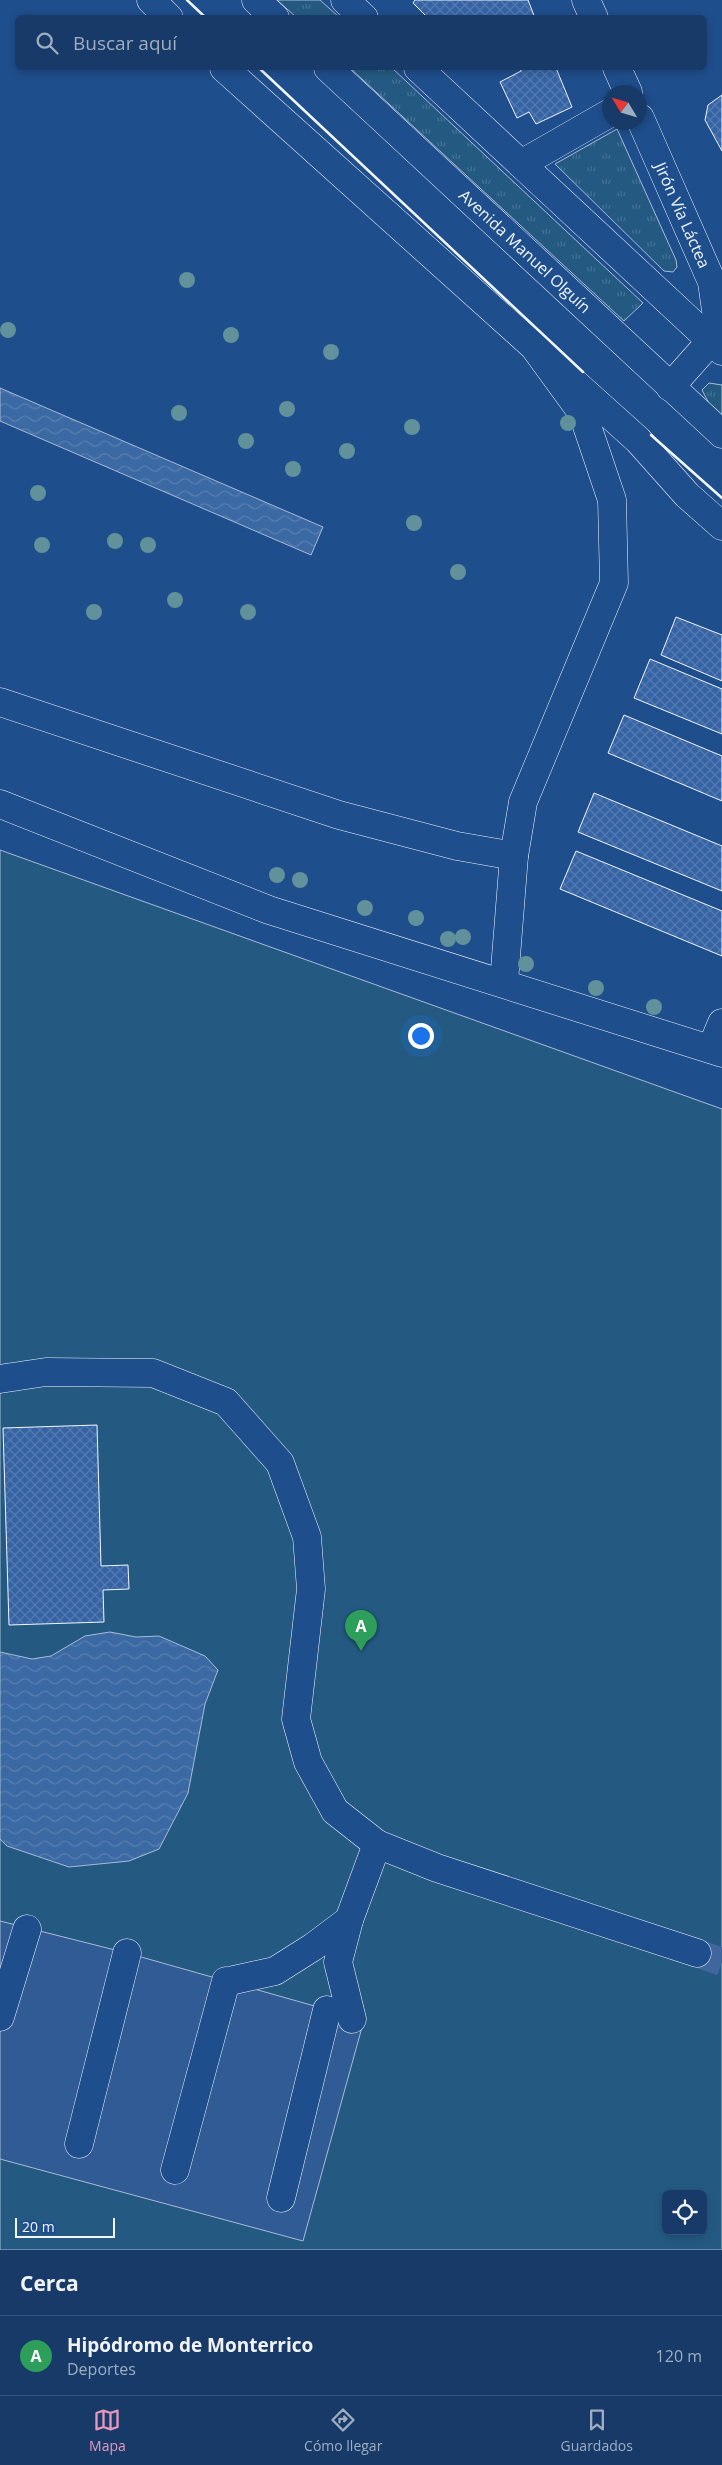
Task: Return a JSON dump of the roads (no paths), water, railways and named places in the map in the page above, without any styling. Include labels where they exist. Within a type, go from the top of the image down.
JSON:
[{"type":"street","points":[[151,0],[166,15]]},
{"type":"street","points":[[256,0],[272,15]]},
{"type":"street","points":[[345,0],[361,15]]},
{"type":"street","points":[[586,0],[593,15]]},
{"type":"street","points":[[226,70],[638,440],[686,495],[722,526]]},
{"type":"street","name":"Avenida Manuel Olguín","points":[[330,70],[722,434]]},
{"type":"street","points":[[420,70],[521,164],[719,339],[670,387]]},
{"type":"street","points":[[618,70],[625,85]]},
{"type":"street","points":[[521,164],[602,118]]},
{"type":"street","name":"Jirón Vía Láctea","points":[[645,130],[712,282],[719,339]]},
{"type":"street","points":[[504,982],[514,856],[523,802],[614,583],[612,500],[583,414],[532,344]]},
{"type":"street","points":[[0,702],[339,815],[457,846],[514,856]]},
{"type":"street","points":[[0,804],[269,910],[504,982],[716,1051],[722,1023]]},
{"type":"street","points":[[0,1378],[46,1372],[153,1373],[226,1402],[280,1463],[308,1537],[311,1589],[296,1719],[308,1762],[335,1811],[377,1844],[437,1868],[697,1953]]},
{"type":"street","points":[[352,2019],[338,1962],[349,1920],[377,1844]]},
{"type":"street","points":[[175,2170],[230,1980],[275,1971],[313,1947],[349,1920]]},
{"type":"street","points":[[0,2017],[26,1929]]},
{"type":"street","points":[[79,2144],[127,1953]]},
{"type":"street","points":[[281,2198],[326,2010]]},
{"type":"water","points":[[0,388],[323,527],[311,555],[0,421]]},
{"type":"water","points":[[110,1632],[136,1637],[159,1636],[205,1656],[218,1670],[205,1704],[188,1793],[159,1849],[129,1861],[69,1867],[7,1846],[0,1839],[0,1652],[32,1659],[51,1656],[85,1636]]},
{"type":"tunnel","points":[[697,1953],[722,1962]]},
{"type":"place","name":"Hipódromo de Monterrico","points":[[361,1651]]}]
